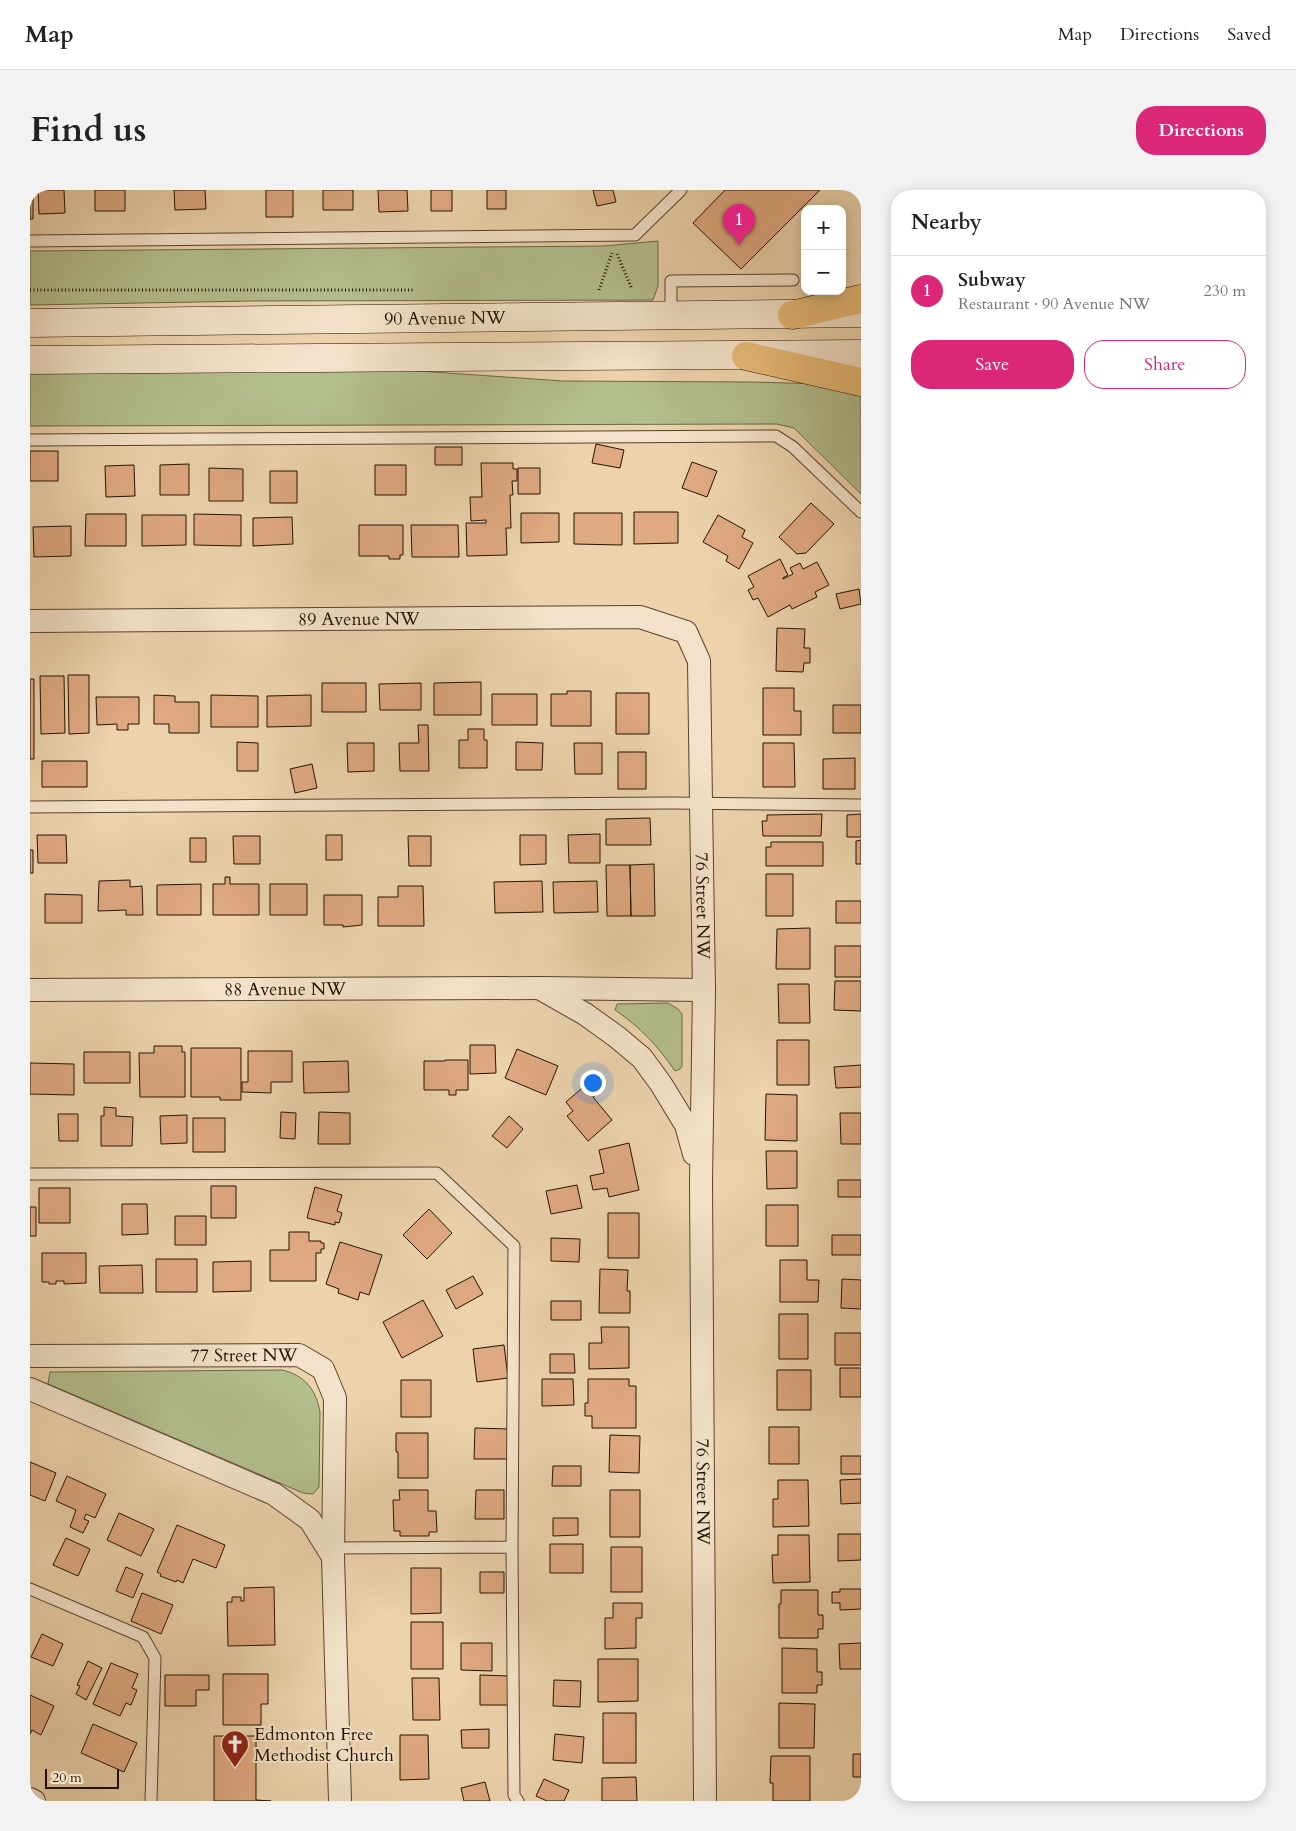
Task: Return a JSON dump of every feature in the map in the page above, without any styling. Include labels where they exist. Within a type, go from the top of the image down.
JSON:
[{"type":"main road","points":[[792,315],[861,299]]},
{"type":"main road","name":"90 Avenue NW","points":[[30,323],[861,313]]},
{"type":"main road","points":[[30,360],[861,354]]},
{"type":"main road","points":[[746,356],[861,382]]},
{"type":"street","name":"89 Avenue NW","points":[[30,620],[640,617],[686,632]]},
{"type":"street","name":"76 Street NW","points":[[686,632],[699,661],[704,990],[701,1182],[706,1801]]},
{"type":"street","name":"76 Street NW","points":[[540,988],[585,1014],[642,1058],[661,1084],[686,1125],[701,1182]]},
{"type":"street","name":"88 Avenue NW","points":[[30,990],[540,988],[704,990]]},
{"type":"street","name":"77 Street NW","points":[[30,1356],[299,1355],[324,1369],[336,1398],[333,1553],[340,1801]]},
{"type":"street","points":[[30,1389],[274,1494],[310,1520],[333,1553]]},
{"type":"street","points":[[30,1800],[34,1801]]},
{"type":"lane","points":[[30,241],[635,235],[681,190]]},
{"type":"lane","points":[[671,316],[671,281],[793,280]]},
{"type":"lane","points":[[30,440],[776,436],[793,447],[861,512]]},
{"type":"lane","points":[[30,807],[701,803],[861,805]]},
{"type":"lane","points":[[30,1174],[437,1173],[514,1246],[512,1547],[514,1795],[518,1801]]},
{"type":"lane","points":[[333,1553],[512,1547]]},
{"type":"lane","points":[[30,1589],[143,1637],[155,1658],[151,1801]]},
{"type":"path","points":[[590,290],[600,290],[614,247],[635,297]]},
{"type":"path","points":[[30,290],[420,290]]},
{"type":"green space","points":[[658,241],[658,286],[653,300],[252,301],[30,305],[30,251],[604,246]]},
{"type":"green space","points":[[404,370],[563,381],[823,384],[861,390],[861,494],[794,428],[777,424],[30,426],[30,371]]},
{"type":"green space","points":[[668,1003],[682,1014],[682,1066],[675,1071],[648,1038],[633,1023],[615,1010],[617,1004]]},
{"type":"green space","points":[[282,1370],[297,1375],[308,1384],[315,1396],[320,1412],[319,1487],[313,1494],[303,1493],[48,1384],[50,1372]]},
{"type":"building","points":[[30,190],[33,190],[33,219],[30,219]]},
{"type":"building","points":[[38,190],[64,190],[65,213],[39,214]]},
{"type":"building","points":[[95,190],[125,190],[125,211],[95,211]]},
{"type":"building","points":[[174,190],[205,190],[206,209],[175,210]]},
{"type":"building","points":[[266,190],[293,190],[293,217],[266,217]]},
{"type":"building","points":[[323,190],[353,190],[353,210],[323,210]]},
{"type":"building","points":[[378,190],[407,190],[408,211],[379,212]]},
{"type":"building","points":[[431,190],[452,190],[452,211],[431,211]]},
{"type":"building","points":[[487,190],[506,190],[506,209],[487,209]]},
{"type":"building","points":[[593,190],[613,190],[616,202],[597,206]]},
{"type":"building","points":[[725,190],[820,190],[805,205],[801,205],[801,209],[741,269],[693,223]]},
{"type":"building","points":[[596,444],[624,450],[620,468],[592,463]]},
{"type":"building","points":[[435,447],[462,447],[462,465],[435,465]]},
{"type":"building","points":[[30,451],[58,451],[58,481],[30,481]]},
{"type":"building","points":[[692,462],[717,471],[707,497],[682,488]]},
{"type":"building","points":[[481,463],[513,463],[513,469],[517,469],[517,481],[512,481],[513,495],[510,495],[511,528],[506,528],[507,555],[467,556],[466,523],[486,523],[486,520],[471,521],[470,497],[482,497]]},
{"type":"building","points":[[189,464],[189,495],[160,495],[160,465]]},
{"type":"building","points":[[134,465],[135,496],[106,497],[105,466]]},
{"type":"building","points":[[375,465],[406,465],[406,495],[375,495]]},
{"type":"building","points":[[209,468],[243,469],[243,501],[209,501]]},
{"type":"building","points":[[518,468],[540,468],[540,494],[518,494]]},
{"type":"building","points":[[270,471],[297,471],[297,503],[270,503]]},
{"type":"building","points":[[811,503],[834,524],[806,553],[797,554],[779,537]]},
{"type":"building","points":[[634,512],[678,512],[678,543],[634,544]]},
{"type":"building","points":[[521,513],[559,513],[559,542],[521,543]]},
{"type":"building","points":[[574,513],[622,513],[622,545],[574,544]]},
{"type":"building","points":[[86,514],[126,514],[126,546],[85,546]]},
{"type":"building","points":[[194,514],[241,515],[241,546],[194,545]]},
{"type":"building","points":[[142,515],[186,515],[186,545],[142,546]]},
{"type":"building","points":[[718,515],[745,530],[742,537],[753,543],[739,569],[726,561],[728,556],[703,542]]},
{"type":"building","points":[[292,517],[293,544],[253,546],[253,518]]},
{"type":"building","points":[[359,525],[403,525],[403,555],[400,555],[400,559],[389,559],[389,556],[359,556]]},
{"type":"building","points":[[411,525],[458,525],[459,557],[412,557]]},
{"type":"building","points":[[71,526],[71,556],[34,557],[33,527]]},
{"type":"building","points":[[780,559],[788,575],[783,579],[793,574],[790,568],[800,563],[803,569],[817,562],[829,585],[815,592],[817,597],[792,609],[790,605],[768,617],[758,598],[753,600],[748,590],[754,587],[748,576]]},
{"type":"building","points":[[859,589],[861,604],[840,609],[836,594]]},
{"type":"building","points":[[777,628],[805,629],[804,648],[810,648],[810,663],[804,663],[803,672],[776,671]]},
{"type":"building","points":[[68,675],[89,675],[89,733],[69,734]]},
{"type":"building","points":[[40,676],[64,676],[65,733],[41,734]]},
{"type":"building","points":[[30,679],[34,679],[34,759],[30,759]]},
{"type":"building","points":[[481,682],[481,715],[434,715],[434,683]]},
{"type":"building","points":[[322,683],[366,683],[366,712],[322,712]]},
{"type":"building","points":[[421,683],[421,710],[380,710],[379,684]]},
{"type":"building","points":[[763,688],[794,688],[794,711],[801,711],[801,735],[763,735]]},
{"type":"building","points":[[567,691],[591,691],[591,726],[551,726],[551,694],[567,694]]},
{"type":"building","points":[[616,693],[649,693],[649,734],[616,734]]},
{"type":"building","points":[[492,694],[537,694],[537,725],[492,725]]},
{"type":"building","points":[[154,695],[175,696],[175,702],[199,702],[199,733],[169,733],[169,724],[154,724]]},
{"type":"building","points":[[211,695],[258,696],[258,727],[211,727]]},
{"type":"building","points":[[311,695],[311,726],[267,727],[267,696]]},
{"type":"building","points":[[96,697],[139,697],[139,724],[128,724],[128,730],[117,730],[117,724],[97,725]]},
{"type":"building","points":[[833,705],[861,705],[861,733],[833,733]]},
{"type":"building","points":[[418,725],[428,725],[429,771],[400,771],[399,743],[419,743]]},
{"type":"building","points":[[468,729],[484,729],[484,740],[487,740],[487,768],[459,768],[459,740],[468,740]]},
{"type":"building","points":[[237,742],[258,743],[258,771],[237,771]]},
{"type":"building","points":[[516,742],[543,743],[542,770],[516,770]]},
{"type":"building","points":[[347,743],[374,743],[374,771],[348,772]]},
{"type":"building","points":[[574,743],[602,743],[602,774],[575,774]]},
{"type":"building","points":[[763,743],[794,743],[795,787],[763,787]]},
{"type":"building","points":[[618,752],[646,752],[646,789],[618,789]]},
{"type":"building","points":[[855,758],[855,789],[823,789],[823,759]]},
{"type":"building","points":[[42,761],[87,761],[87,787],[42,787]]},
{"type":"building","points":[[312,764],[317,788],[295,793],[290,769]]},
{"type":"building","points":[[822,814],[821,836],[763,836],[762,821],[767,821],[767,815]]},
{"type":"building","points":[[861,814],[861,837],[847,837],[847,815]]},
{"type":"building","points":[[650,818],[651,845],[606,845],[606,819]]},
{"type":"building","points":[[600,834],[600,863],[569,863],[568,835]]},
{"type":"building","points":[[37,835],[66,835],[67,863],[38,863]]},
{"type":"building","points":[[326,835],[342,835],[342,860],[326,860]]},
{"type":"building","points":[[520,835],[546,835],[546,864],[520,865]]},
{"type":"building","points":[[233,836],[260,836],[260,864],[234,864]]},
{"type":"building","points":[[408,836],[431,836],[431,866],[409,866]]},
{"type":"building","points":[[190,838],[206,838],[206,862],[190,862]]},
{"type":"building","points":[[861,840],[861,864],[856,864],[856,841]]},
{"type":"building","points":[[771,842],[823,842],[823,866],[766,866],[766,847],[771,847]]},
{"type":"building","points":[[30,850],[33,850],[33,873],[30,873]]},
{"type":"building","points":[[654,864],[655,916],[631,916],[630,865]]},
{"type":"building","points":[[606,865],[630,865],[631,916],[607,916]]},
{"type":"building","points":[[766,874],[793,874],[793,916],[766,916]]},
{"type":"building","points":[[225,877],[230,877],[230,884],[259,884],[259,915],[213,915],[213,884],[225,884]]},
{"type":"building","points":[[130,880],[130,887],[142,886],[143,915],[126,915],[126,910],[98,911],[99,881]]},
{"type":"building","points":[[542,881],[543,912],[495,913],[494,882]]},
{"type":"building","points":[[597,881],[598,912],[554,913],[553,882]]},
{"type":"building","points":[[201,884],[201,915],[157,915],[157,885]]},
{"type":"building","points":[[270,884],[307,884],[307,915],[270,915]]},
{"type":"building","points":[[398,886],[423,886],[424,926],[378,926],[378,897],[398,897]]},
{"type":"building","points":[[45,894],[82,895],[82,923],[45,923]]},
{"type":"building","points":[[324,895],[362,895],[362,925],[343,927],[343,925],[324,925]]},
{"type":"building","points":[[836,901],[861,901],[861,923],[836,923]]},
{"type":"building","points":[[810,928],[810,969],[776,969],[777,929]]},
{"type":"building","points":[[835,946],[861,946],[861,977],[835,977]]},
{"type":"building","points":[[835,981],[861,981],[861,1011],[834,1010]]},
{"type":"building","points":[[778,984],[809,984],[810,1023],[779,1023]]},
{"type":"building","points":[[777,1040],[809,1040],[809,1085],[777,1085]]},
{"type":"building","points":[[470,1045],[495,1045],[496,1073],[470,1074]]},
{"type":"building","points":[[154,1046],[182,1046],[182,1052],[185,1052],[185,1097],[140,1097],[139,1053],[154,1053]]},
{"type":"building","points":[[191,1048],[241,1048],[241,1100],[220,1100],[220,1097],[191,1097]]},
{"type":"building","points":[[517,1049],[558,1066],[546,1095],[505,1078]]},
{"type":"building","points":[[248,1051],[292,1051],[292,1082],[271,1082],[271,1093],[242,1092],[242,1082],[248,1082]]},
{"type":"building","points":[[84,1052],[130,1052],[130,1083],[84,1083]]},
{"type":"building","points":[[468,1060],[468,1090],[456,1090],[456,1095],[449,1095],[449,1090],[424,1090],[424,1061]]},
{"type":"building","points":[[348,1061],[349,1092],[304,1093],[303,1062]]},
{"type":"building","points":[[30,1063],[74,1064],[74,1095],[30,1094]]},
{"type":"building","points":[[861,1065],[861,1087],[836,1088],[834,1067]]},
{"type":"building","points":[[588,1083],[597,1094],[593,1097],[612,1120],[588,1141],[567,1116],[573,1111],[566,1102]]},
{"type":"building","points":[[766,1094],[797,1095],[797,1141],[765,1140]]},
{"type":"building","points":[[104,1107],[116,1108],[116,1116],[133,1117],[132,1146],[101,1146],[101,1116],[104,1116]]},
{"type":"building","points":[[281,1112],[296,1113],[295,1139],[280,1138]]},
{"type":"building","points":[[319,1112],[350,1113],[350,1144],[318,1144]]},
{"type":"building","points":[[840,1113],[861,1113],[861,1144],[841,1144]]},
{"type":"building","points":[[58,1114],[78,1114],[78,1141],[59,1141]]},
{"type":"building","points":[[187,1115],[187,1143],[161,1144],[160,1116]]},
{"type":"building","points":[[509,1116],[523,1129],[507,1148],[492,1136]]},
{"type":"building","points":[[193,1118],[225,1118],[225,1152],[193,1152]]},
{"type":"building","points":[[629,1143],[639,1190],[609,1197],[607,1188],[593,1190],[590,1176],[604,1173],[599,1150]]},
{"type":"building","points":[[766,1151],[797,1151],[797,1188],[767,1189]]},
{"type":"building","points":[[838,1180],[861,1180],[861,1197],[838,1197]]},
{"type":"building","points":[[577,1185],[582,1208],[551,1214],[546,1191]]},
{"type":"building","points":[[211,1186],[236,1186],[236,1218],[211,1218]]},
{"type":"building","points":[[315,1187],[342,1195],[337,1211],[342,1213],[339,1223],[335,1222],[335,1225],[307,1218]]},
{"type":"building","points":[[39,1188],[70,1188],[70,1223],[39,1223]]},
{"type":"building","points":[[122,1204],[147,1204],[148,1234],[122,1235]]},
{"type":"building","points":[[766,1205],[798,1205],[798,1246],[766,1246]]},
{"type":"building","points":[[30,1207],[36,1207],[36,1236],[30,1236]]},
{"type":"building","points":[[429,1209],[452,1233],[427,1259],[403,1235]]},
{"type":"building","points":[[608,1213],[639,1213],[639,1258],[608,1258]]},
{"type":"building","points":[[175,1216],[206,1216],[206,1245],[175,1245]]},
{"type":"building","points":[[289,1232],[309,1232],[309,1241],[321,1241],[321,1243],[324,1243],[324,1249],[321,1249],[321,1253],[316,1253],[316,1281],[270,1281],[270,1250],[289,1250]]},
{"type":"building","points":[[832,1235],[861,1235],[861,1255],[832,1255]]},
{"type":"building","points":[[551,1238],[580,1239],[579,1262],[551,1261]]},
{"type":"building","points":[[340,1242],[382,1255],[369,1295],[360,1292],[358,1300],[338,1293],[339,1289],[326,1284]]},
{"type":"building","points":[[42,1253],[86,1253],[86,1283],[64,1284],[64,1281],[56,1281],[56,1284],[49,1284],[49,1282],[42,1282]]},
{"type":"building","points":[[156,1259],[197,1259],[197,1292],[156,1292]]},
{"type":"building","points":[[780,1260],[807,1260],[807,1280],[819,1280],[818,1302],[780,1302]]},
{"type":"building","points":[[251,1261],[251,1291],[213,1292],[213,1262]]},
{"type":"building","points":[[142,1265],[143,1293],[100,1293],[99,1266]]},
{"type":"building","points":[[600,1269],[628,1270],[627,1291],[630,1291],[630,1313],[599,1313]]},
{"type":"building","points":[[473,1276],[483,1294],[456,1309],[446,1290]]},
{"type":"building","points":[[842,1279],[861,1280],[861,1309],[841,1308]]},
{"type":"building","points":[[423,1300],[443,1336],[402,1358],[383,1322]]},
{"type":"building","points":[[551,1301],[581,1301],[581,1320],[551,1320]]},
{"type":"building","points":[[779,1314],[808,1314],[808,1359],[779,1359]]},
{"type":"building","points":[[601,1327],[629,1327],[629,1368],[589,1369],[589,1343],[602,1343]]},
{"type":"building","points":[[835,1333],[861,1333],[861,1365],[835,1365]]},
{"type":"building","points":[[504,1345],[508,1378],[477,1382],[473,1349]]},
{"type":"building","points":[[550,1354],[574,1354],[575,1373],[550,1373]]},
{"type":"building","points":[[840,1368],[861,1368],[861,1397],[840,1397]]},
{"type":"building","points":[[777,1370],[811,1370],[811,1410],[777,1410]]},
{"type":"building","points":[[542,1379],[573,1379],[574,1405],[542,1406]]},
{"type":"building","points":[[588,1379],[629,1379],[629,1386],[636,1386],[636,1428],[592,1428],[592,1416],[585,1416],[585,1403],[588,1403]]},
{"type":"building","points":[[401,1380],[431,1380],[431,1417],[401,1417]]},
{"type":"building","points":[[769,1427],[799,1427],[799,1464],[769,1464]]},
{"type":"building","points":[[475,1428],[509,1429],[509,1459],[474,1459]]},
{"type":"building","points":[[396,1433],[428,1433],[428,1478],[398,1478]]},
{"type":"building","points":[[610,1435],[640,1436],[639,1473],[609,1472]]},
{"type":"building","points":[[841,1456],[861,1456],[861,1474],[841,1474]]},
{"type":"building","points":[[30,1462],[56,1473],[45,1501],[30,1495]]},
{"type":"building","points":[[553,1466],[581,1466],[581,1486],[552,1486]]},
{"type":"building","points":[[67,1476],[106,1494],[95,1518],[86,1514],[84,1519],[89,1521],[83,1533],[70,1527],[76,1510],[56,1501]]},
{"type":"building","points":[[861,1479],[861,1503],[841,1504],[840,1480]]},
{"type":"building","points":[[778,1480],[808,1480],[809,1526],[773,1527],[773,1499],[778,1499]]},
{"type":"building","points":[[399,1490],[428,1490],[428,1511],[436,1511],[437,1532],[429,1532],[429,1536],[400,1536],[400,1531],[394,1531],[393,1500],[400,1500]]},
{"type":"building","points":[[476,1490],[504,1490],[504,1519],[475,1519]]},
{"type":"building","points":[[610,1490],[640,1490],[640,1537],[610,1537]]},
{"type":"building","points":[[119,1513],[154,1529],[141,1556],[107,1540]]},
{"type":"building","points":[[553,1518],[578,1518],[578,1535],[553,1536]]},
{"type":"building","points":[[177,1525],[225,1545],[216,1568],[193,1559],[183,1583],[160,1576],[161,1574],[157,1572]]},
{"type":"building","points":[[838,1534],[861,1534],[861,1560],[838,1561]]},
{"type":"building","points":[[778,1535],[809,1535],[810,1582],[773,1583],[772,1555],[778,1555]]},
{"type":"building","points":[[66,1538],[90,1549],[78,1576],[53,1565]]},
{"type":"building","points":[[550,1544],[583,1544],[583,1573],[550,1573]]},
{"type":"building","points":[[611,1547],[642,1547],[642,1592],[611,1592]]},
{"type":"building","points":[[126,1567],[143,1574],[133,1598],[116,1591]]},
{"type":"building","points":[[411,1568],[441,1568],[441,1613],[411,1614]]},
{"type":"building","points":[[480,1572],[504,1572],[504,1593],[480,1593]]},
{"type":"building","points":[[274,1587],[275,1645],[228,1646],[227,1602],[232,1602],[232,1597],[241,1597],[241,1601],[244,1601],[244,1588]]},
{"type":"building","points":[[840,1589],[861,1589],[861,1609],[840,1610],[840,1603],[832,1603],[832,1592],[840,1592]]},
{"type":"building","points":[[781,1590],[818,1590],[818,1615],[823,1615],[823,1629],[818,1629],[818,1638],[779,1638]]},
{"type":"building","points":[[142,1593],[173,1605],[161,1634],[131,1621]]},
{"type":"building","points":[[613,1603],[642,1603],[642,1618],[636,1618],[636,1648],[605,1649],[605,1618],[613,1618]]},
{"type":"building","points":[[411,1622],[443,1622],[443,1669],[411,1669]]},
{"type":"building","points":[[42,1634],[63,1644],[53,1666],[31,1657]]},
{"type":"building","points":[[461,1643],[492,1643],[492,1671],[461,1670]]},
{"type":"building","points":[[861,1643],[861,1669],[840,1669],[839,1644]]},
{"type":"building","points":[[782,1648],[817,1649],[817,1672],[822,1672],[822,1685],[817,1685],[817,1693],[782,1693]]},
{"type":"building","points":[[598,1659],[638,1659],[638,1701],[598,1702]]},
{"type":"building","points":[[88,1661],[102,1668],[86,1700],[76,1694],[80,1686],[77,1685]]},
{"type":"building","points":[[111,1663],[138,1674],[132,1688],[137,1690],[131,1705],[126,1703],[120,1716],[93,1704]]},
{"type":"building","points":[[223,1674],[268,1674],[268,1704],[261,1704],[261,1725],[223,1725]]},
{"type":"building","points":[[165,1675],[209,1675],[209,1690],[196,1690],[196,1706],[165,1706]]},
{"type":"building","points":[[480,1675],[509,1676],[509,1705],[480,1705]]},
{"type":"building","points":[[412,1678],[439,1678],[440,1720],[413,1720]]},
{"type":"building","points":[[554,1680],[581,1681],[580,1707],[553,1706]]},
{"type":"building","points":[[30,1695],[54,1706],[41,1735],[32,1730],[30,1734]]},
{"type":"building","points":[[779,1703],[815,1704],[814,1748],[779,1748]]},
{"type":"building","points":[[603,1713],[636,1713],[636,1763],[603,1763]]},
{"type":"building","points":[[93,1724],[137,1743],[124,1772],[81,1753]]},
{"type":"building","points":[[489,1729],[489,1748],[462,1748],[461,1730]]},
{"type":"building","points":[[555,1734],[584,1737],[582,1763],[553,1760]]},
{"type":"building","points":[[400,1735],[428,1735],[429,1779],[400,1780]]},
{"type":"building","name":"Edmonton Free Methodist Church","points":[[214,1736],[256,1736],[256,1800],[271,1801],[214,1801]]},
{"type":"building","points":[[853,1754],[861,1754],[861,1777],[853,1777]]},
{"type":"building","points":[[771,1756],[810,1756],[810,1801],[773,1801],[773,1783],[770,1783]]},
{"type":"building","points":[[636,1777],[637,1801],[602,1801],[602,1778]]},
{"type":"building","points":[[544,1779],[569,1790],[564,1801],[547,1801],[536,1796]]},
{"type":"building","points":[[485,1782],[490,1801],[464,1801],[461,1788]]},
{"type":"place","name":"Subway","points":[[739,245]]},
{"type":"place","name":"Edmonton Free Methodist Church","points":[[235,1768]]}]
